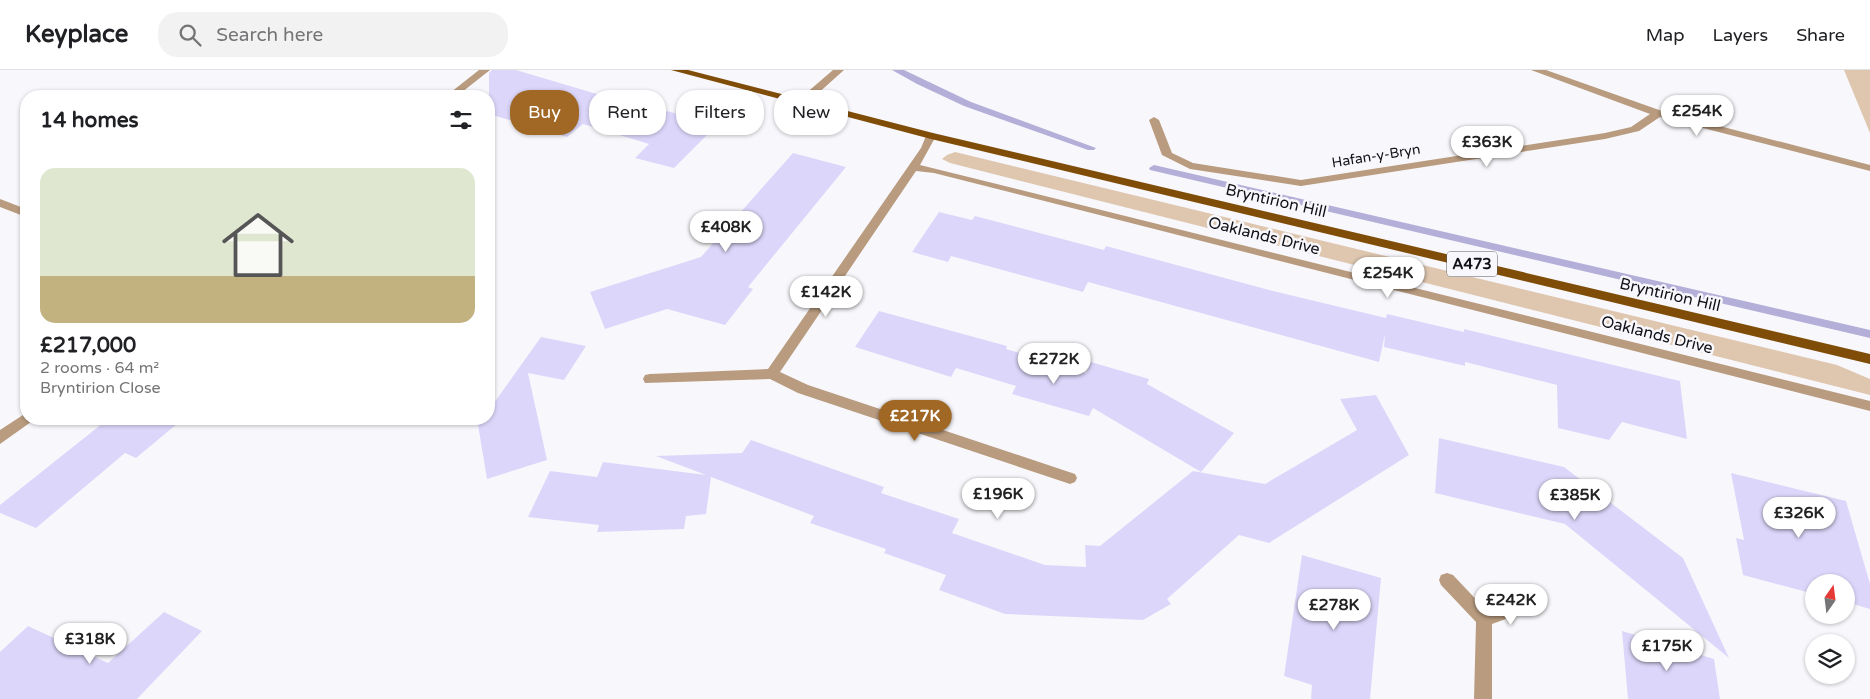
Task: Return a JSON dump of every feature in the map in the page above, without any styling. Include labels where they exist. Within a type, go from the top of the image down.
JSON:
[{"type":"main road","name":"Bryntirion Hill","points":[[676,70],[774,96]]},
{"type":"main road","name":"Bryntirion Hill","points":[[848,115],[1870,359]]},
{"type":"street","points":[[459,90],[485,70]]},
{"type":"street","points":[[816,90],[839,70]]},
{"type":"street","points":[[1536,70],[1658,113],[1870,168]]},
{"type":"street","name":"Hafan-y-Bryn","points":[[1154,120],[1166,155],[1190,166],[1300,183],[1605,136],[1635,129],[1658,113]]},
{"type":"street","points":[[772,374],[911,167],[926,148],[931,136]]},
{"type":"street","name":"Oaklands Drive","points":[[911,167],[953,175],[1870,406]]},
{"type":"street","points":[[0,203],[20,211]]},
{"type":"street","points":[[650,379],[772,374],[803,390],[1070,478]]},
{"type":"street","points":[[0,438],[20,423]]},
{"type":"street","points":[[1447,580],[1484,619],[1483,699]]},
{"type":"street","points":[[1484,619],[1527,604]]},
{"type":"shaded area","points":[[1844,70],[1870,70],[1870,133]]},
{"type":"shaded area","points":[[955,152],[1837,365],[1870,379],[1870,395],[950,163],[942,159]]},
{"type":"building","points":[[492,70],[516,70],[589,92],[589,126],[583,124],[579,127],[579,90],[510,90],[510,120],[495,116],[495,90],[489,90],[489,73]]},
{"type":"building","points":[[667,111],[676,114],[676,135],[707,135],[674,168],[635,158],[649,144],[619,135],[666,135]]},
{"type":"building","points":[[793,153],[846,167],[748,287],[753,289],[725,325],[667,309],[605,329],[590,292],[701,257]]},
{"type":"building","points":[[939,212],[972,220],[975,216],[1104,250],[1106,246],[1273,291],[1386,318],[1387,314],[1464,332],[1464,329],[1680,381],[1687,439],[1622,422],[1609,440],[1558,428],[1557,385],[1465,362],[1465,366],[1384,347],[1385,334],[1379,362],[1088,282],[1083,292],[951,256],[948,262],[912,252]]},
{"type":"building","points":[[879,311],[1007,346],[1006,349],[1086,373],[1091,362],[1149,379],[1147,384],[1234,433],[1201,472],[1093,408],[1089,416],[1012,394],[1016,386],[956,368],[951,377],[855,347]]},
{"type":"building","points":[[541,337],[586,346],[564,380],[528,373],[547,460],[487,479],[478,425],[495,425],[495,402]]},
{"type":"building","points":[[1376,395],[1409,455],[1269,543],[1239,535],[1167,599],[1171,604],[1143,620],[1005,614],[939,590],[946,575],[884,553],[886,549],[810,523],[814,516],[711,477],[706,514],[686,516],[684,529],[597,532],[599,525],[528,517],[550,471],[597,477],[603,462],[706,475],[656,456],[742,453],[751,440],[884,487],[881,493],[959,519],[952,533],[1045,565],[1086,567],[1085,545],[1100,546],[1193,471],[1265,484],[1357,430],[1340,399]]},
{"type":"building","points":[[100,425],[176,425],[136,458],[125,453],[36,528],[0,513],[0,505]]},
{"type":"building","points":[[1439,438],[1564,467],[1683,558],[1729,658],[1565,524],[1435,493]]},
{"type":"building","points":[[1731,473],[1846,501],[1870,584],[1870,609],[1855,605],[1855,574],[1805,574],[1805,592],[1743,575],[1736,538],[1744,540]]},
{"type":"building","points":[[1302,555],[1381,578],[1370,699],[1311,699],[1312,685],[1284,676]]},
{"type":"building","points":[[164,612],[202,631],[137,699],[0,699],[0,652],[28,626],[108,663]]},
{"type":"building","points":[[1622,631],[1714,659],[1720,699],[1628,699]]},
{"type":"waterway","points":[[897,70],[992,114],[1091,148]]},
{"type":"waterway","points":[[1154,168],[1870,334]]}]
